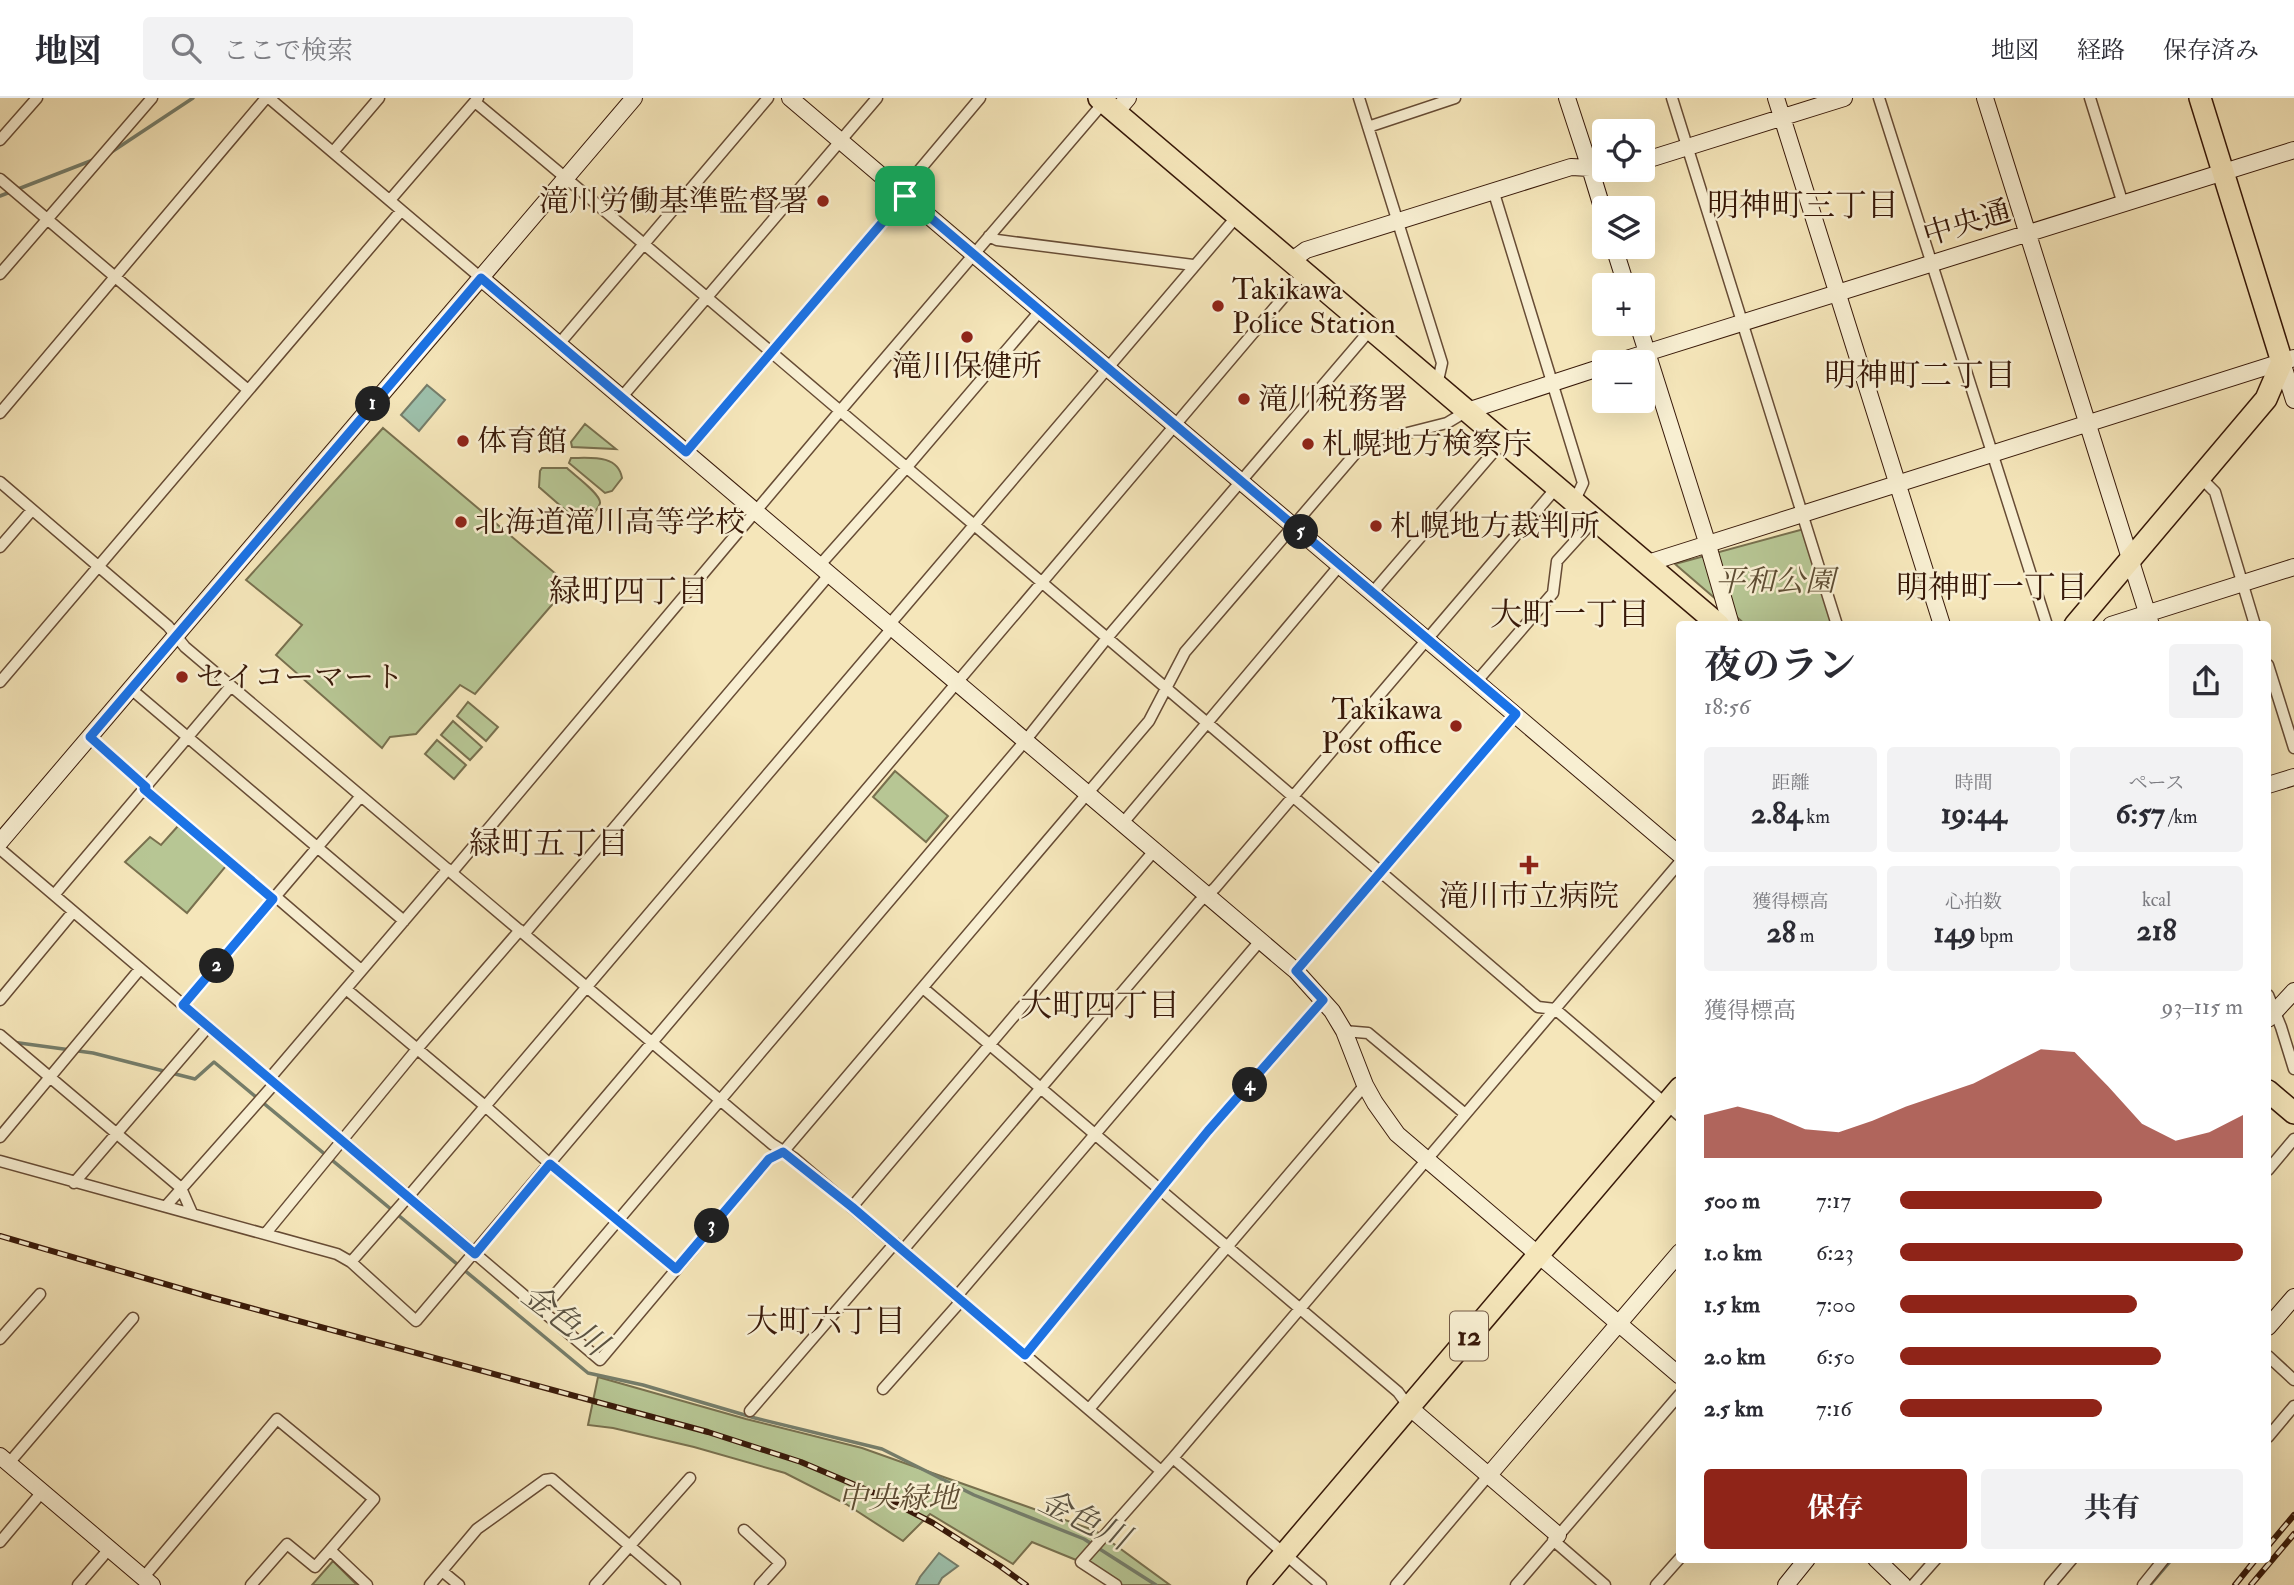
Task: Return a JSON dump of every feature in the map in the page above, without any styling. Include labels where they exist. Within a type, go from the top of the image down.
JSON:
[{"type":"highway","points":[[2077,621],[2266,399],[2288,360],[2200,98]]},
{"type":"highway","points":[[1112,102],[1297,267],[1714,621]]},
{"type":"highway","points":[[2271,1094],[2294,1113]]},
{"type":"highway","name":"12","points":[[1258,1585],[1538,1256],[1673,1110]]},
{"type":"street","points":[[0,140],[37,98]]},
{"type":"street","points":[[0,274],[152,98]]},
{"type":"street","points":[[0,413],[267,98],[1296,971],[1323,1000],[1344,1031],[1365,1085],[1397,1134],[1676,1373]]},
{"type":"street","points":[[333,152],[379,98]]},
{"type":"street","points":[[0,842],[634,98]]},
{"type":"street","points":[[559,344],[768,98]]},
{"type":"street","points":[[790,98],[1676,852]]},
{"type":"street","points":[[621,398],[877,98]]},
{"type":"street","points":[[686,452],[980,98]]},
{"type":"street","points":[[1359,98],[1442,363],[1437,385]]},
{"type":"street","points":[[1368,127],[1455,98]]},
{"type":"street","points":[[1567,98],[1592,157]]},
{"type":"street","points":[[1672,98],[1836,621]]},
{"type":"street","points":[[1776,98],[1941,621]]},
{"type":"street","points":[[1655,157],[1844,98]]},
{"type":"street","points":[[1879,98],[2046,621]]},
{"type":"street","points":[[1985,98],[2149,619],[2243,583],[2294,567]]},
{"type":"street","points":[[2090,98],[2123,204]]},
{"type":"street","points":[[390,200],[477,100],[1206,723],[1295,795],[1538,1007],[1555,1009],[1673,1110]]},
{"type":"street","points":[[166,1206],[361,970],[450,871],[974,253],[1112,102]]},
{"type":"street","name":"中央通","points":[[1655,351],[2294,149]]},
{"type":"street","points":[[0,1161],[337,1254],[351,1262],[416,1321],[1175,425],[1297,267],[1306,250],[1571,167],[1592,169]]},
{"type":"street","points":[[0,179],[248,390]]},
{"type":"street","points":[[1493,190],[1583,483],[1574,502]]},
{"type":"street","points":[[0,682],[401,211]]},
{"type":"street","points":[[351,1262],[890,626],[973,524],[1238,215]]},
{"type":"street","points":[[989,236],[997,240],[1193,265]]},
{"type":"street","points":[[265,1233],[417,1048],[522,932],[907,467],[1040,311]]},
{"type":"street","points":[[542,1310],[1025,741],[1107,638],[1371,329]]},
{"type":"street","points":[[1647,563],[2288,360],[2294,400]]},
{"type":"street","points":[[0,849],[600,1360],[769,1159],[783,1152],[1149,721],[1185,652],[1361,447],[1447,423],[1467,411],[1592,370]]},
{"type":"street","points":[[1655,378],[1730,621]]},
{"type":"street","points":[[1373,592],[1503,441]]},
{"type":"street","points":[[2200,477],[2215,492],[2254,621]]},
{"type":"street","points":[[0,482],[168,626],[175,636],[231,686],[720,1100],[852,1207],[1161,1471]]},
{"type":"street","points":[[750,1411],[1041,1088],[1557,487]]},
{"type":"street","points":[[0,547],[32,510]]},
{"type":"street","points":[[1477,681],[1553,593],[1557,561],[1595,519]]},
{"type":"street","points":[[1122,824],[1340,565]]},
{"type":"street","points":[[2271,675],[2294,748]]},
{"type":"street","points":[[54,895],[231,686]]},
{"type":"street","points":[[131,689],[404,920]]},
{"type":"street","points":[[1296,971],[1516,714]]},
{"type":"street","points":[[90,737],[145,788],[361,970]]},
{"type":"street","points":[[2271,784],[2294,776]]},
{"type":"street","points":[[183,1005],[361,796]]},
{"type":"street","points":[[852,1207],[1154,851]]},
{"type":"street","points":[[1116,1585],[1081,1562],[1173,1458],[1676,867]]},
{"type":"street","points":[[0,1000],[73,912]]},
{"type":"street","points":[[883,1389],[1260,941]]},
{"type":"street","points":[[0,1137],[139,969]]},
{"type":"street","points":[[923,988],[1398,1392],[1409,1407],[1605,1585]]},
{"type":"street","points":[[346,989],[676,1269]]},
{"type":"street","points":[[2294,991],[2271,1015],[2281,1027],[2294,1069]]},
{"type":"street","points":[[1025,1355],[1208,1131],[1323,1000]]},
{"type":"street","points":[[74,1183],[208,1027]]},
{"type":"street","points":[[1344,1031],[1368,1033],[1464,1114]]},
{"type":"street","points":[[0,1035],[181,1188],[192,1213]]},
{"type":"street","points":[[1089,1409],[1365,1085]]},
{"type":"street","points":[[2271,1166],[2294,1139]]},
{"type":"street","points":[[1396,1585],[1676,1257]]},
{"type":"street","points":[[0,1339],[40,1294]]},
{"type":"street","points":[[2271,1324],[2294,1297]]},
{"type":"street","points":[[133,1318],[4,1460],[147,1581],[277,1419],[374,1499],[315,1567],[287,1544],[251,1585]]},
{"type":"street","points":[[2271,1359],[2294,1380]]},
{"type":"street","points":[[1516,1585],[1676,1399]]},
{"type":"street","points":[[2271,1433],[2294,1406]]},
{"type":"street","points":[[1173,1458],[1321,1585]]},
{"type":"street","points":[[595,1585],[690,1478]]},
{"type":"street","points":[[430,1585],[477,1529],[545,1480],[552,1479],[675,1585]]},
{"type":"street","points":[[0,1542],[42,1492]]},
{"type":"street","points":[[744,1530],[780,1563],[760,1585]]},
{"type":"street","points":[[78,1585],[109,1549]]},
{"type":"street","points":[[330,1550],[367,1585]]},
{"type":"street","points":[[1657,1585],[1676,1563]]},
{"type":"street","points":[[1786,1585],[1804,1563]]},
{"type":"street","points":[[1880,1563],[1903,1585]]},
{"type":"street","points":[[1913,1585],[1932,1563]]},
{"type":"street","points":[[2050,1585],[2069,1563]]},
{"type":"street","points":[[2143,1585],[2161,1563]]},
{"type":"street","points":[[442,1571],[459,1585]]},
{"type":"green space","points":[[585,424],[616,449],[572,447],[571,442]]},
{"type":"green space","points":[[383,428],[569,585],[475,694],[460,685],[416,734],[390,737],[382,748],[276,655],[302,625],[246,580]]},
{"type":"green space","points":[[571,458],[609,461],[619,470],[622,478],[612,491],[605,493],[569,463]]},
{"type":"green space","points":[[542,468],[567,468],[596,495],[600,503],[598,508],[584,522],[571,515],[539,487]]},
{"type":"green space","name":"平和公園","points":[[1804,529],[1833,621],[1741,621],[1675,564]]},
{"type":"green space","points":[[468,702],[498,727],[486,741],[457,716]]},
{"type":"green space","points":[[453,721],[482,747],[470,760],[441,735]]},
{"type":"green space","points":[[437,740],[466,765],[454,779],[425,754]]},
{"type":"green space","points":[[895,771],[948,816],[926,842],[873,797]]},
{"type":"green space","points":[[178,826],[226,866],[187,913],[125,862],[150,837],[161,845]]},
{"type":"green space","name":"中央緑地","points":[[598,1377],[746,1419],[862,1448],[1096,1531],[1170,1585],[1116,1585],[1081,1562],[1032,1542],[1013,1564],[930,1514],[903,1541],[846,1504],[785,1473],[694,1447],[613,1428],[588,1425]]},
{"type":"green space","points":[[333,1561],[357,1585],[312,1585]]},
{"type":"shaded area","points":[[427,385],[445,400],[419,431],[401,415]]},
{"type":"shaded area","points":[[939,1553],[958,1566],[942,1578],[938,1585],[916,1585],[920,1577]]},
{"type":"waterway","points":[[110,153],[193,98]]},
{"type":"waterway","points":[[0,196],[93,160]]},
{"type":"waterway","name":"金色川","points":[[12,1042],[93,1053],[195,1079],[214,1062],[588,1373],[643,1385],[755,1418],[882,1449],[974,1495],[1084,1539],[1156,1585]]},
{"type":"waterway","name":"金色川","points":[[2150,1585],[2169,1563]]},
{"type":"railway","points":[[0,1236],[210,1297],[708,1432],[801,1462],[881,1496],[933,1523],[1026,1585]]},
{"type":"railway","points":[[2271,1542],[2294,1515]]},
{"type":"railway","points":[[2271,1561],[2294,1534]]},
{"type":"railway","points":[[2235,1585],[2253,1563]]},
{"type":"railway","points":[[2251,1585],[2270,1563]]},
{"type":"place","name":"滝川労働基準監督署","points":[[823,201]]},
{"type":"place","name":"Takikawa Police Station","points":[[1218,306]]},
{"type":"place","name":"滝川保健所","points":[[967,337]]},
{"type":"place","name":"滝川税務署","points":[[1244,399]]},
{"type":"place","name":"体育館","points":[[463,441]]},
{"type":"place","name":"札幌地方検察庁","points":[[1308,444]]},
{"type":"place","name":"北海道滝川高等学校","points":[[461,522]]},
{"type":"place","name":"札幌地方裁判所","points":[[1376,526]]},
{"type":"place","name":"セイコーマート","points":[[182,677]]},
{"type":"place","name":"Takikawa Post office","points":[[1456,726]]},
{"type":"place","name":"滝川市立病院","points":[[1529,865]]},
{"type":"district","name":"明神町三丁目","points":[[1803,206]]},
{"type":"district","name":"明神町二丁目","points":[[1920,376]]},
{"type":"district","name":"明神町一丁目","points":[[1992,588]]},
{"type":"district","name":"緑町四丁目","points":[[629,592]]},
{"type":"district","name":"大町一丁目","points":[[1570,615]]},
{"type":"district","name":"緑町五丁目","points":[[549,844]]},
{"type":"district","name":"大町四丁目","points":[[1100,1006]]},
{"type":"district","name":"大町六丁目","points":[[826,1322]]},
{"type":"route","points":[[905,196],[1516,714],[1296,971],[1323,1000],[1232,1107],[1208,1131],[1025,1355],[794,1158],[783,1152],[769,1159],[676,1269],[550,1164],[475,1254],[183,1005],[273,899],[144,789],[146,787],[90,737],[481,278],[686,452],[905,196]]}]
